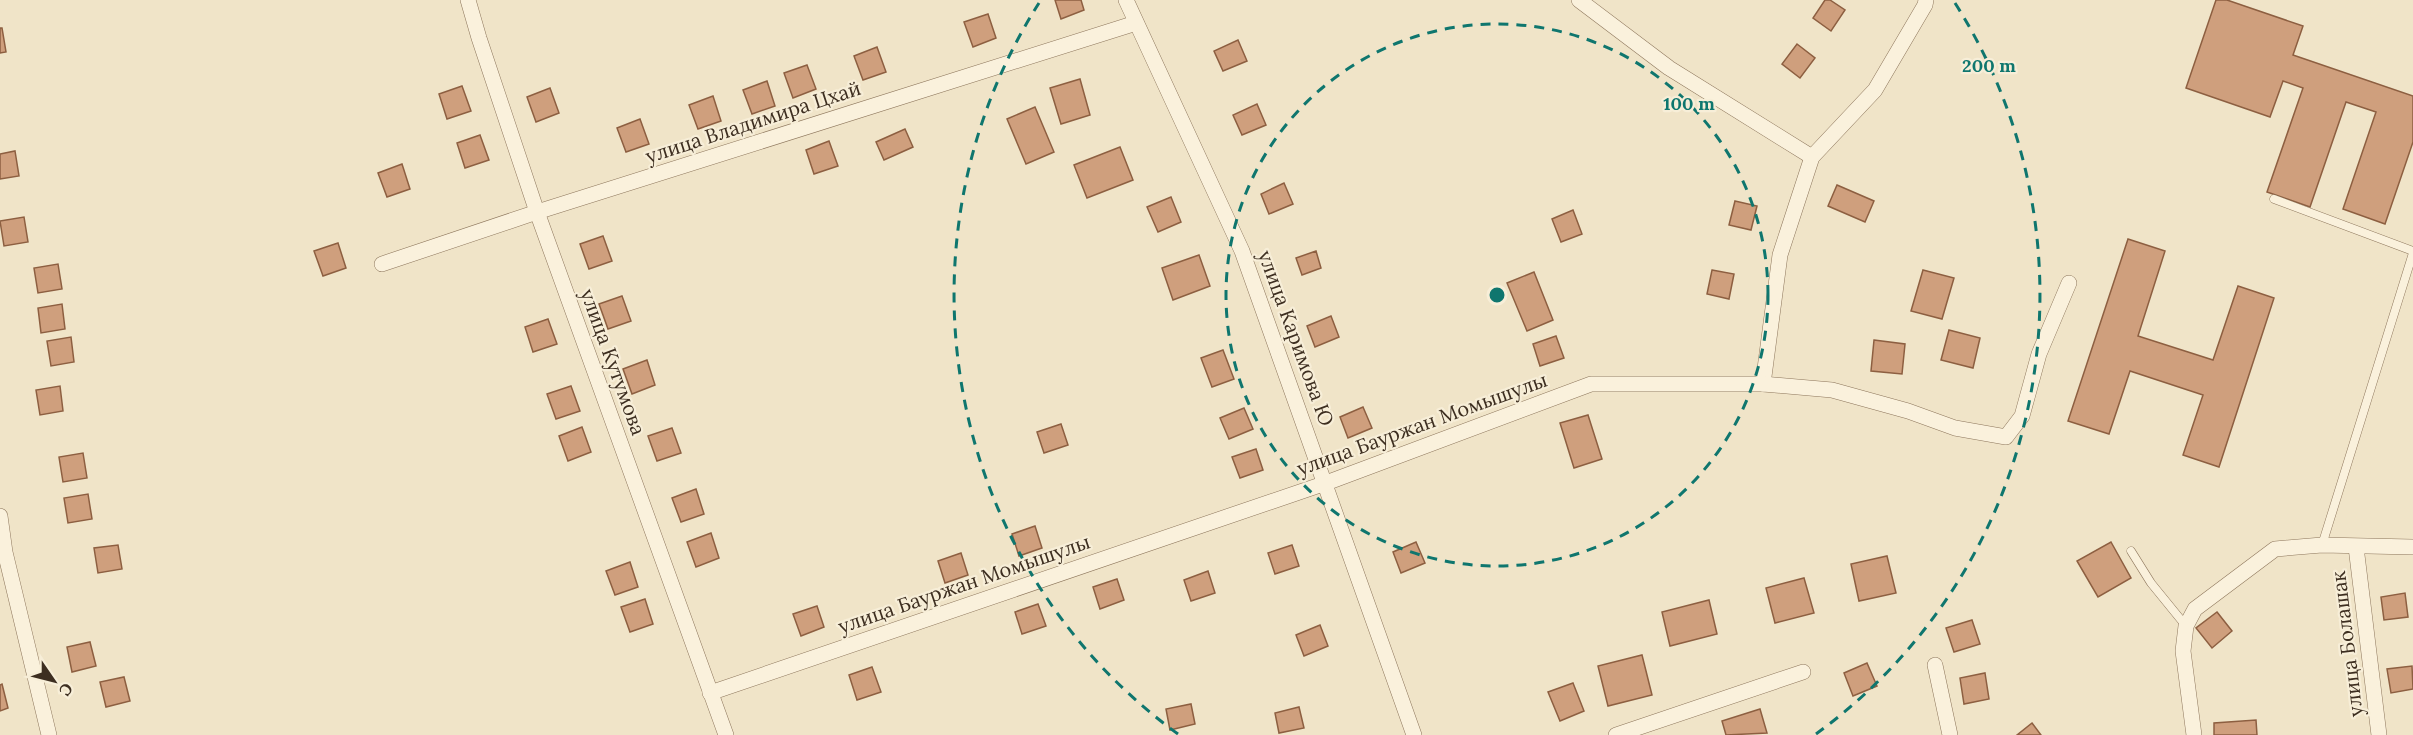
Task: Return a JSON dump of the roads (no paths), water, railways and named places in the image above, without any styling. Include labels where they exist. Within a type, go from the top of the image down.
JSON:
[{"type":"street","name":"улица Кутумова","points":[[468,0],[478,38],[537,212],[726,735]]},
{"type":"street","name":"улица Каримова Ю","points":[[1126,0],[1242,251],[1414,735]]},
{"type":"street","points":[[1579,0],[1670,68],[1812,157]]},
{"type":"street","points":[[1763,384],[1780,255],[1812,157],[1875,90],[1926,0]]},
{"type":"street","name":"улица Владимира Цхай","points":[[382,264],[537,212],[1136,23]]},
{"type":"street","name":"улица Бауржан Момышулы","points":[[710,693],[1326,483],[1591,384],[1763,384],[1832,390],[1908,411],[1955,428],[2006,436],[2022,416],[2039,354],[2069,283]]},
{"type":"street","points":[[0,516],[5,552],[49,735]]},
{"type":"street","points":[[2194,735],[2183,651],[2186,626],[2195,609],[2275,549],[2322,545],[2413,547]]},
{"type":"street","name":"улица Болашак","points":[[2356,547],[2379,735]]},
{"type":"street","points":[[1935,664],[1950,735]]},
{"type":"street","points":[[1616,735],[1803,672]]},
{"type":"lane","points":[[2274,199],[2413,252],[2322,545]]},
{"type":"lane","points":[[2131,551],[2151,583],[2186,626]]}]
